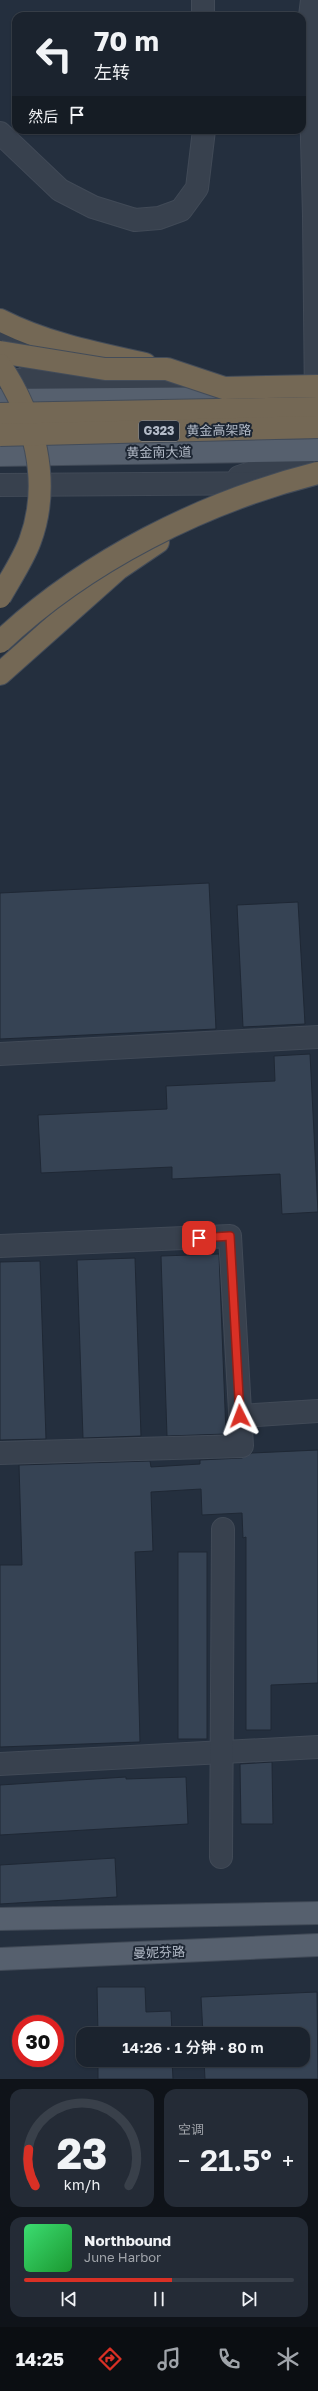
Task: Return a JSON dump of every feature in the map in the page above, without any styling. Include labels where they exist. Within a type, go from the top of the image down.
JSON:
[{"type":"highway","points":[[0,320],[20,330],[84,351],[167,370],[224,388],[317,391]]},
{"type":"highway","points":[[0,352],[104,369],[167,370]]},
{"type":"highway","points":[[0,365],[17,390],[29,422],[39,459],[40,496],[30,541],[0,597]]},
{"type":"highway","name":"黄金高架路","points":[[0,414],[317,391]]},
{"type":"highway","name":"黄金高架路","points":[[0,435],[318,427]]},
{"type":"highway","points":[[0,642],[21,622],[85,575],[141,541],[199,514],[259,491],[318,473]]},
{"type":"highway","points":[[0,674],[118,569],[199,514]]},
{"type":"main road","points":[[0,400],[65,401],[317,391]]},
{"type":"main road","name":"黄金南大道","points":[[0,455],[318,450]]},
{"type":"main road","points":[[0,1919],[318,1913]]},
{"type":"main road","name":"曼妮芬路","points":[[0,1959],[318,1945]]},
{"type":"street","points":[[220,483],[318,450],[309,24],[312,0]]},
{"type":"street","points":[[0,133],[60,190],[93,207],[135,220],[159,218],[180,210],[197,188],[204,134]]},
{"type":"street","points":[[0,330],[65,401]]},
{"type":"street","points":[[0,380],[48,382],[224,380],[317,391]]},
{"type":"street","points":[[0,485],[318,482]]},
{"type":"street","points":[[0,1054],[318,1037]]},
{"type":"street","points":[[0,1246],[230,1236],[242,1446],[0,1452]]},
{"type":"street","points":[[240,1416],[318,1411]]},
{"type":"street","points":[[221,1857],[223,1529]]},
{"type":"street","points":[[0,1764],[318,1747]]},
{"type":"building","points":[[209,883],[216,1029],[0,1039],[0,893]]},
{"type":"building","points":[[298,902],[305,1024],[243,1027],[237,905]]},
{"type":"building","points":[[310,1054],[318,1212],[282,1214],[280,1174],[172,1179],[172,1167],[41,1173],[38,1115],[167,1109],[166,1086],[275,1081],[274,1056]]},
{"type":"building","points":[[219,1254],[226,1434],[167,1436],[161,1256]]},
{"type":"building","points":[[135,1258],[141,1436],[83,1438],[77,1260]]},
{"type":"building","points":[[40,1261],[46,1439],[0,1440],[0,1262]]},
{"type":"building","points":[[318,1450],[318,1683],[271,1685],[271,1730],[246,1730],[246,1537],[243,1538],[242,1513],[202,1515],[201,1489],[151,1492],[153,1551],[135,1552],[140,1742],[0,1747],[0,1565],[22,1565],[19,1465],[150,1461],[151,1467],[200,1464],[200,1460],[242,1458],[252,1453]]},
{"type":"building","points":[[178,1552],[207,1552],[207,1739],[178,1739]]},
{"type":"building","points":[[272,1762],[273,1824],[241,1824],[240,1764]]},
{"type":"building","points":[[126,1777],[126,1779],[186,1777],[188,1824],[0,1835],[0,1785]]},
{"type":"building","points":[[115,1858],[117,1897],[0,1904],[0,1865]]},
{"type":"building","points":[[97,1987],[145,1987],[146,2012],[171,2011],[172,2027],[98,2027]]},
{"type":"building","points":[[317,1992],[318,2079],[205,2079],[204,2067],[310,2067],[310,2027],[203,2027],[201,1997]]},
{"type":"building","points":[[98,2067],[172,2067],[173,2079],[98,2079]]},
{"type":"route","points":[[199,1238],[230,1236],[240,1416]]}]
